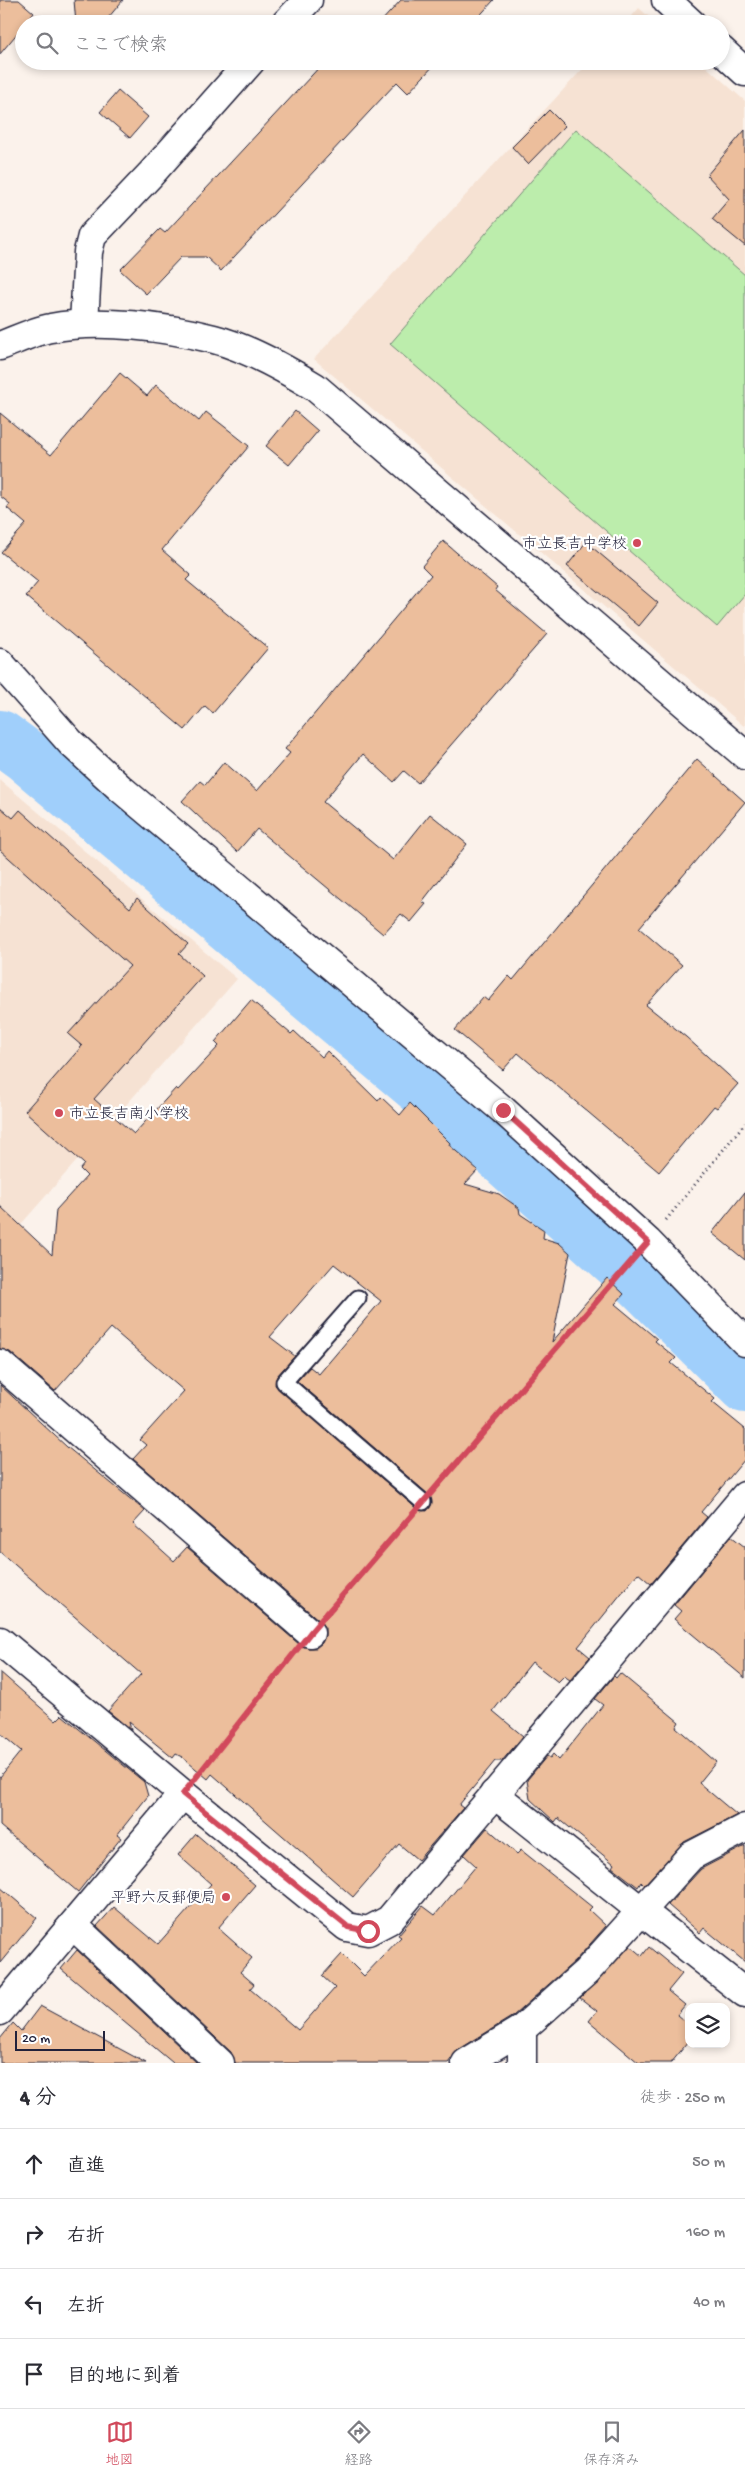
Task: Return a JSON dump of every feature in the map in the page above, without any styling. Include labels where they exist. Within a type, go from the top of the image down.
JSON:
[{"type":"street","points":[[294,15],[308,0]]},
{"type":"street","points":[[666,0],[682,15]]},
{"type":"street","points":[[730,58],[745,72]]},
{"type":"street","points":[[84,324],[88,252],[92,236],[150,175],[243,70]]},
{"type":"street","points":[[0,346],[49,328],[84,324],[150,328],[215,340],[285,369],[315,386],[482,527],[745,755]]},
{"type":"street","points":[[0,663],[71,743],[120,788],[503,1110],[648,1242],[745,1342]]},
{"type":"street","points":[[0,1364],[310,1633]]},
{"type":"street","points":[[0,1641],[183,1794],[348,1927],[368,1931],[389,1920],[745,1496]]},
{"type":"street","points":[[0,2011],[183,1794]]},
{"type":"street","points":[[494,1794],[745,1993]]},
{"type":"street","points":[[466,2063],[522,2029],[586,1972],[691,1856],[745,1828]]},
{"type":"street","points":[[73,1925],[220,2063]]},
{"type":"street","points":[[522,2029],[522,2063]]},
{"type":"lane","points":[[358,1298],[284,1382],[423,1502]]},
{"type":"path","points":[[183,1794],[310,1633],[648,1242],[745,1124]]},
{"type":"shaded area","points":[[639,8],[647,15],[633,15]]},
{"type":"shaded area","name":"市立長吉中学校","points":[[582,70],[710,70],[745,101],[745,727],[314,359]]},
{"type":"shaded area","name":"市立長吉南小学校","points":[[0,780],[237,979],[0,1248]]},
{"type":"green space","points":[[576,129],[745,275],[745,594],[717,627],[390,344]]},
{"type":"building","points":[[0,0],[19,0],[34,13],[32,15],[15,15],[15,36],[0,54]]},
{"type":"building","points":[[74,0],[123,0],[110,15],[75,15]]},
{"type":"building","points":[[401,0],[494,0],[480,15],[387,15]]},
{"type":"building","points":[[317,70],[430,70],[408,93],[397,82],[221,271],[206,257],[181,257],[146,294],[120,270],[160,229],[165,233]]},
{"type":"building","points":[[118,91],[148,117],[130,138],[100,112]]},
{"type":"building","points":[[549,110],[565,126],[528,164],[512,147]]},
{"type":"building","points":[[745,130],[745,246],[712,219],[729,199],[707,175]]},
{"type":"building","points":[[120,373],[147,396],[156,385],[199,421],[206,412],[249,446],[162,550],[191,575],[186,580],[268,648],[213,713],[205,706],[185,730],[26,596],[38,582],[1,552],[26,524],[7,508],[10,504],[0,496],[0,413],[51,455]]},
{"type":"building","points":[[295,411],[318,431],[289,465],[266,446]]},
{"type":"building","points":[[443,541],[497,587],[495,590],[547,634],[418,783],[404,771],[394,782],[363,754],[323,802],[393,860],[430,814],[467,844],[422,902],[426,904],[411,922],[401,914],[383,934],[257,829],[237,852],[182,801],[200,781],[205,785],[224,762],[257,791],[290,753],[285,749],[431,575],[422,566]]},
{"type":"building","points":[[586,542],[658,603],[639,626],[567,566]]},
{"type":"building","points":[[697,759],[745,802],[639,928],[682,965],[646,1005],[686,1037],[738,1084],[717,1108],[714,1106],[659,1172],[518,1053],[503,1070],[455,1030],[483,997],[488,1001],[509,976],[513,980]]},
{"type":"building","points":[[0,807],[13,818],[20,810],[130,908],[137,898],[188,944],[179,954],[203,976],[94,1099],[134,1134],[176,1088],[178,1090],[219,1046],[215,1042],[251,1000],[291,1034],[294,1031],[322,1057],[327,1051],[378,1101],[381,1097],[400,1115],[410,1103],[450,1143],[449,1145],[478,1170],[465,1184],[499,1194],[519,1208],[520,1214],[544,1230],[543,1238],[559,1243],[570,1253],[552,1342],[607,1278],[624,1294],[615,1304],[657,1339],[655,1341],[676,1358],[671,1363],[715,1399],[712,1402],[745,1429],[745,1459],[701,1512],[707,1517],[651,1584],[638,1573],[578,1647],[590,1657],[570,1680],[564,1676],[558,1682],[532,1662],[493,1711],[523,1736],[502,1761],[495,1761],[459,1805],[463,1808],[418,1860],[399,1844],[353,1897],[212,1774],[208,1779],[182,1757],[176,1754],[173,1758],[129,1722],[131,1730],[108,1711],[141,1674],[0,1552],[0,1385],[67,1447],[145,1511],[133,1524],[174,1561],[187,1547],[300,1645],[316,1648],[322,1643],[325,1636],[325,1628],[320,1621],[133,1459],[146,1445],[140,1440],[184,1391],[111,1328],[55,1391],[10,1352],[0,1349],[0,1206],[52,1255],[56,1210],[87,1176],[80,1169],[84,1164],[25,1111],[82,1046],[68,1034],[130,966],[0,850]],"holes":[[[334,1264],[381,1301],[319,1374],[310,1367],[297,1381],[429,1495],[432,1503],[427,1511],[417,1509],[275,1385],[277,1376],[295,1356],[270,1337]]]},
{"type":"building","points":[[745,1192],[745,1260],[712,1233]]},
{"type":"building","points":[[731,1536],[745,1547],[745,1678],[674,1619],[681,1611],[674,1605]]},
{"type":"building","points":[[0,1672],[56,1721],[62,1715],[144,1782],[148,1796],[117,1835],[121,1838],[78,1892],[0,1826],[0,1777],[21,1751],[0,1733]]},
{"type":"building","points":[[620,1673],[679,1722],[676,1727],[716,1762],[699,1783],[737,1815],[684,1842],[644,1885],[641,1882],[638,1887],[612,1867],[614,1864],[558,1818],[555,1822],[530,1799],[527,1780],[547,1756],[550,1758],[553,1754],[559,1760],[603,1705],[595,1699],[614,1676],[616,1678]]},
{"type":"building","points":[[487,1828],[517,1854],[521,1850],[592,1907],[589,1910],[606,1926],[575,1961],[513,2016],[458,2050],[448,2063],[235,2063],[231,2052],[97,1926],[114,1907],[158,1944],[211,1884],[178,1855],[196,1834],[255,1885],[218,1928],[252,1958],[240,1972],[254,1984],[250,1989],[298,2030],[335,1988],[322,1976],[342,1954],[364,1976],[401,1937],[398,1935],[423,1906],[435,1915],[476,1866],[464,1855]]},
{"type":"building","points":[[745,1846],[745,1962],[704,1928],[700,1933],[668,1905],[701,1869]]},
{"type":"building","points":[[0,1887],[37,1918],[0,1963]]},
{"type":"building","points":[[630,1946],[642,1956],[649,1947],[682,1974],[668,1991],[685,2005],[677,2015],[685,2022],[685,2046],[671,2063],[639,2063],[589,2021],[597,2011],[580,1998]]},
{"type":"building","points":[[77,1950],[197,2063],[173,2063],[61,1969]]},
{"type":"building","points":[[40,2006],[146,2063],[0,2063],[0,2039],[13,2023],[21,2031]]},
{"type":"waterway","points":[[0,737],[25,755],[486,1143],[635,1277],[745,1386]]},
{"type":"place","name":"市立長吉中学校","points":[[637,543]]},
{"type":"place","name":"市立長吉南小学校","points":[[59,1113]]},
{"type":"place","name":"平野六反郵便局","points":[[226,1897]]},
{"type":"route","points":[[368,1931],[348,1927],[183,1794],[310,1633],[648,1242],[503,1110]]}]
